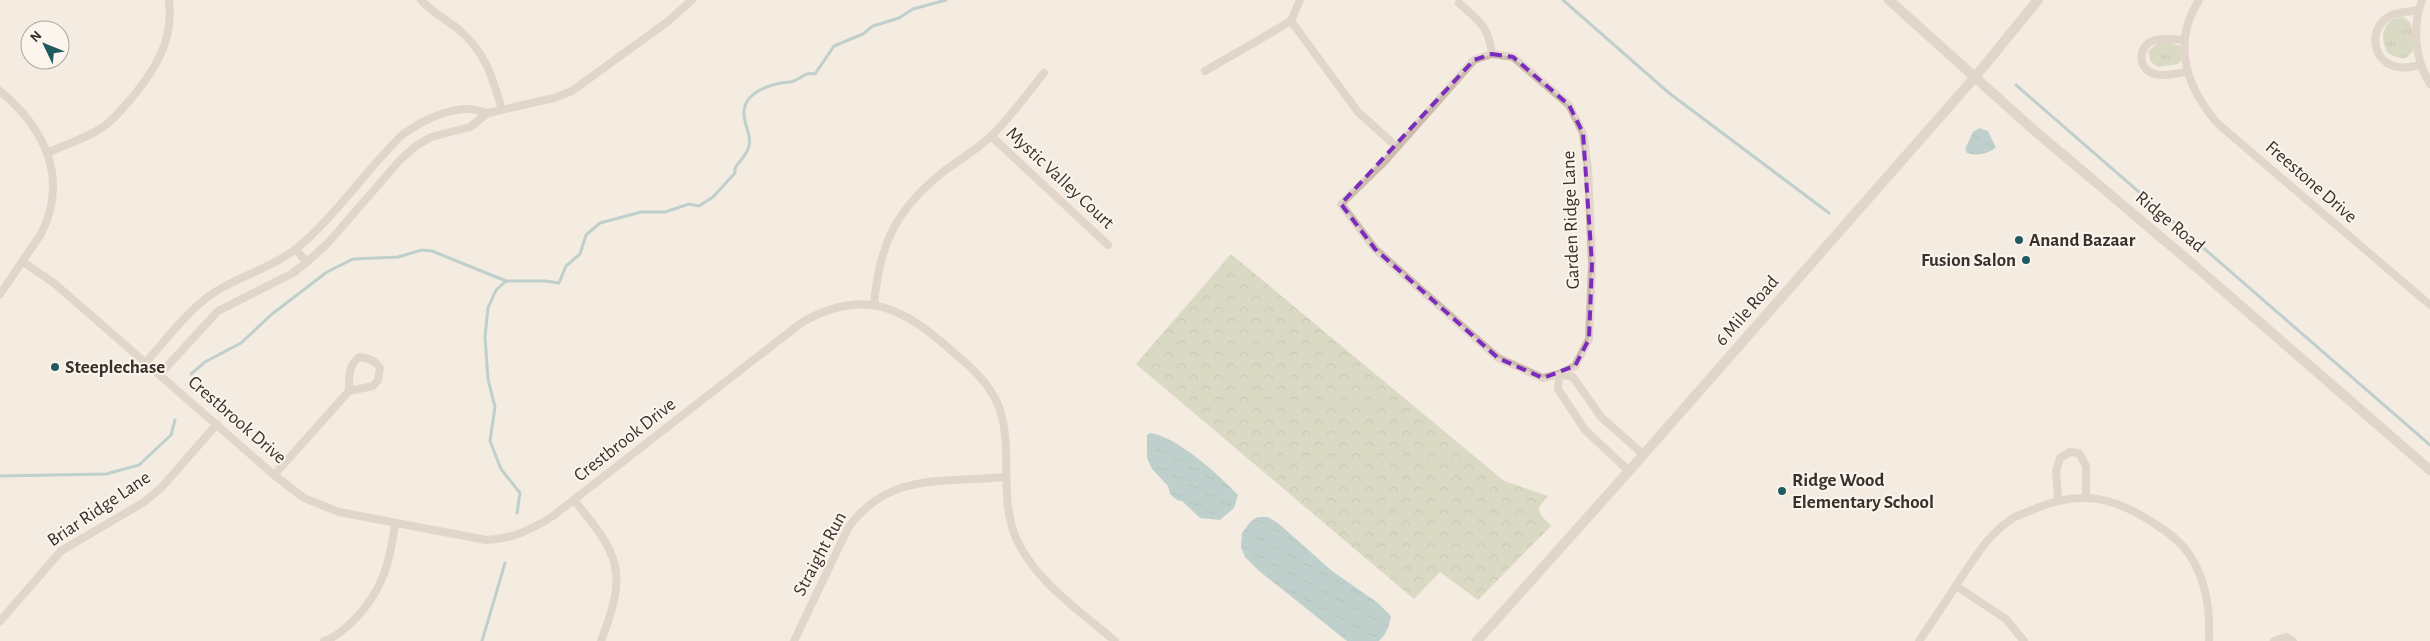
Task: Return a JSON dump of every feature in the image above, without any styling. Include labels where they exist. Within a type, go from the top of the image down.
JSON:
[{"type":"street","points":[[47,153],[101,129],[117,115],[149,76],[160,58],[168,34],[169,0]]},
{"type":"street","points":[[421,0],[473,43],[494,80],[502,110]]},
{"type":"street","points":[[146,362],[201,302],[213,293],[275,264],[295,249],[318,228],[388,148],[418,124],[434,117],[466,109],[488,113],[554,98],[572,91],[667,22],[692,0]]},
{"type":"street","points":[[1205,70],[1291,21],[1300,0]]},
{"type":"street","name":"Ridge Road","points":[[1889,0],[2036,132],[2188,260],[2430,470]]},
{"type":"street","name":"6 Mile Road","points":[[1477,641],[1630,471],[1975,77],[2038,0]]},
{"type":"street","name":"Freestone Drive","points":[[2199,0],[2183,40],[2187,72],[2197,96],[2217,123],[2430,305]]},
{"type":"street","points":[[2422,0],[2418,10],[2416,26],[2420,65],[2430,84]]},
{"type":"street","points":[[1458,3],[1478,20],[1489,34],[1492,54],[1474,60],[1397,147],[1341,204],[1375,249],[1452,320],[1498,358],[1543,378],[1559,374],[1574,377],[1601,417],[1644,455]]},
{"type":"street","points":[[2418,10],[2392,15],[2386,19],[2378,29],[2375,41],[2377,52],[2389,64],[2404,67],[2420,65]]},
{"type":"street","points":[[1291,21],[1358,112],[1397,147]]},
{"type":"street","points":[[2183,40],[2154,40],[2143,50],[2141,61],[2147,70],[2156,75],[2187,72]]},
{"type":"street","name":"Garden Ridge Lane","points":[[1492,54],[1513,57],[1569,105],[1583,133],[1588,168],[1592,264],[1589,339],[1575,366],[1559,374]]},
{"type":"street","points":[[874,305],[880,258],[889,234],[900,218],[938,177],[991,136],[1044,73]]},
{"type":"street","points":[[0,91],[31,123],[44,144],[52,172],[51,207],[41,234],[0,294]]},
{"type":"street","points":[[160,374],[218,311],[293,272],[307,262],[328,243],[400,160],[431,137],[470,127],[488,113]]},
{"type":"street","name":"Mystic Valley Court","points":[[991,136],[1108,245]]},
{"type":"street","points":[[388,148],[400,160]]},
{"type":"street","points":[[295,249],[307,262]]},
{"type":"street","name":"Crestbrook Drive","points":[[23,262],[54,283],[274,475],[304,498],[339,512],[472,538],[502,539],[525,532],[539,525],[574,500],[801,323],[830,309],[853,304],[874,305],[896,311],[911,318],[930,331],[976,372],[998,406],[1006,442],[1006,477],[1010,516],[1016,537],[1028,558],[1055,589],[1115,641]]},
{"type":"street","points":[[274,475],[349,391],[373,386],[380,374],[380,368],[377,363],[368,358],[359,357],[353,362],[350,371],[349,391]]},
{"type":"street","points":[[1559,374],[1558,389],[1585,430],[1630,471]]},
{"type":"street","name":"Briar Ridge Lane","points":[[0,621],[61,551],[144,502],[161,488],[217,424]]},
{"type":"street","points":[[2058,499],[2056,471],[2060,458],[2070,452],[2079,454],[2086,466],[2086,497]]},
{"type":"street","name":"Straight Run","points":[[794,641],[848,528],[858,516],[879,498],[894,490],[921,482],[1006,477]]},
{"type":"street","points":[[1919,641],[1988,538],[2014,518],[2058,499],[2086,497],[2114,502],[2131,509],[2165,530],[2191,556],[2205,588],[2209,606],[2209,641]]},
{"type":"street","points":[[574,500],[604,538],[611,551],[616,572],[613,609],[601,641]]},
{"type":"street","points":[[324,641],[348,626],[377,593],[392,546],[396,524]]},
{"type":"street","points":[[1956,586],[2006,619],[2024,641]]},
{"type":"street","points":[[2274,641],[2286,637],[2293,641]]},
{"type":"highlighted area","points":[[1492,54],[1513,57],[1569,105],[1583,133],[1592,264],[1589,339],[1575,366],[1543,378],[1498,358],[1375,249],[1341,204],[1474,60]]},
{"type":"green space","points":[[2403,17],[2410,23],[2413,36],[2413,50],[2405,58],[2396,57],[2388,53],[2383,36],[2384,30],[2391,21]]},
{"type":"green space","points":[[2159,42],[2175,44],[2182,49],[2182,58],[2178,64],[2158,67],[2151,62],[2148,51]]},
{"type":"green space","points":[[1231,254],[1504,481],[1548,496],[1539,507],[1540,514],[1551,526],[1478,600],[1440,572],[1414,599],[1136,364]]},
{"type":"water","points":[[1979,128],[1988,131],[1996,148],[1982,154],[1967,153],[1965,149],[1973,132]]},
{"type":"water","points":[[1150,433],[1173,441],[1220,478],[1238,495],[1234,508],[1220,520],[1200,518],[1182,501],[1177,500],[1170,494],[1168,486],[1152,469],[1147,458],[1147,435]]},
{"type":"water","points":[[1258,517],[1268,517],[1278,523],[1332,571],[1378,603],[1391,616],[1387,630],[1379,641],[1347,641],[1258,570],[1245,557],[1241,547],[1242,533],[1251,521]]},
{"type":"waterway","points":[[517,513],[520,493],[501,469],[490,441],[495,407],[488,379],[485,337],[488,308],[496,290],[506,281],[559,283],[566,266],[580,254],[586,235],[600,223],[641,212],[665,212],[689,204],[699,206],[713,197],[735,173],[735,168],[748,149],[749,136],[744,114],[745,106],[754,94],[768,86],[793,81],[811,73],[815,74],[834,46],[863,34],[873,26],[899,18],[913,9],[946,0]]},
{"type":"waterway","points":[[1563,0],[1669,93],[1829,213]]},
{"type":"waterway","points":[[2016,85],[2430,445]]},
{"type":"waterway","points":[[191,374],[205,362],[241,343],[272,314],[327,272],[353,259],[398,257],[422,250],[432,251],[506,281]]},
{"type":"waterway","points":[[0,476],[106,474],[139,465],[171,435],[175,420]]},
{"type":"waterway","points":[[482,641],[505,563]]},
{"type":"place","name":"Anand Bazaar","points":[[2019,240]]},
{"type":"place","name":"Fusion Salon","points":[[2026,260]]},
{"type":"place","name":"Steeplechase","points":[[55,367]]},
{"type":"place","name":"Ridge Wood Elementary School","points":[[1782,491]]}]
